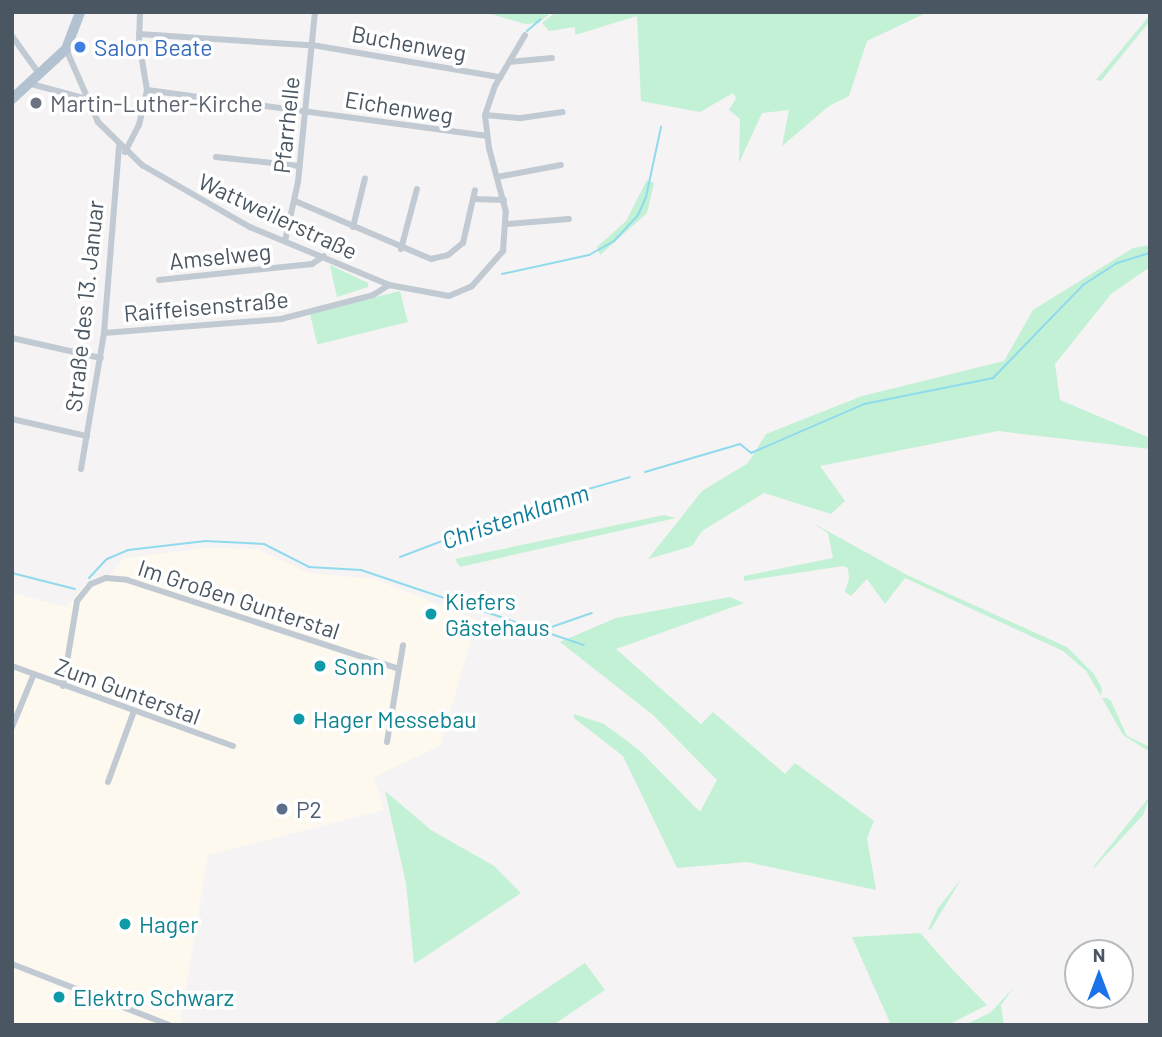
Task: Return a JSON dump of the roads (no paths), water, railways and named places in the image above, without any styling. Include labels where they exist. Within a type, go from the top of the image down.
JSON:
[{"type":"main road","points":[[12,99],[31,84],[66,48],[80,12]]},
{"type":"street","points":[[140,12],[139,34],[147,90]]},
{"type":"street","name":"Pfarrhelle","points":[[285,241],[300,166],[314,12]]},
{"type":"street","name":"Buchenweg","points":[[139,34],[312,45],[500,77]]},
{"type":"street","points":[[525,35],[500,77],[485,115],[486,136],[508,224],[569,219]]},
{"type":"street","points":[[12,36],[40,75]]},
{"type":"street","name":"Wattweilerstraße","points":[[66,48],[84,98],[122,150],[210,208],[389,285],[409,291],[449,296],[472,286],[500,258],[508,224]]},
{"type":"street","points":[[509,62],[552,58]]},
{"type":"street","points":[[31,84],[84,98]]},
{"type":"street","name":"Eichenweg","points":[[147,90],[486,136]]},
{"type":"street","name":"Straße des 13. Januar","points":[[81,469],[101,358],[122,150],[138,125],[147,90]]},
{"type":"street","points":[[485,115],[522,118],[563,112]]},
{"type":"street","points":[[216,157],[300,166]]},
{"type":"street","points":[[497,177],[561,165]]},
{"type":"street","points":[[353,227],[365,178]]},
{"type":"street","points":[[401,249],[416,189]]},
{"type":"street","points":[[295,201],[401,249],[431,259],[456,250],[468,234],[475,190]]},
{"type":"street","points":[[474,199],[504,200]]},
{"type":"street","name":"Amselweg","points":[[159,280],[312,264],[324,256]]},
{"type":"street","name":"Raiffeisenstraße","points":[[104,333],[281,319],[380,293],[389,285]]},
{"type":"street","points":[[12,338],[101,358]]},
{"type":"street","points":[[12,419],[87,436]]},
{"type":"street","name":"Im Großen Gunterstal","points":[[63,686],[77,601],[91,584],[106,578],[127,580],[399,668]]},
{"type":"street","points":[[387,742],[403,645]]},
{"type":"street","name":"Zum Gunterstal","points":[[12,666],[233,746]]},
{"type":"street","points":[[12,727],[34,674]]},
{"type":"street","points":[[108,782],[134,711]]},
{"type":"street","points":[[12,964],[169,1025]]},
{"type":"waterway","points":[[527,31],[541,19]]},
{"type":"waterway","points":[[502,274],[589,255],[614,241],[638,215],[646,197],[661,127]]},
{"type":"waterway","name":"Christenklamm","points":[[645,472],[740,444],[751,453],[864,404],[993,378],[1083,285],[1117,263],[1150,253]]},
{"type":"waterway","name":"Christenklamm","points":[[400,557],[550,500],[630,477]]},
{"type":"waterway","points":[[89,578],[107,559],[128,550],[205,541],[264,544],[309,567],[361,570],[584,645]]},
{"type":"waterway","points":[[12,573],[75,589]]},
{"type":"waterway","points":[[537,632],[592,613]]},
{"type":"place","name":"Salon Beate","points":[[80,47]]},
{"type":"place","name":"Martin-Luther-Kirche","points":[[36,103]]},
{"type":"place","name":"Kiefers Gästehaus","points":[[431,614]]},
{"type":"place","name":"Sonn","points":[[320,666]]},
{"type":"place","name":"Hager Messebau","points":[[299,719]]},
{"type":"place","name":"P2","points":[[282,809]]},
{"type":"place","name":"Hager","points":[[125,924]]},
{"type":"place","name":"Elektro Schwarz","points":[[59,997]]}]
